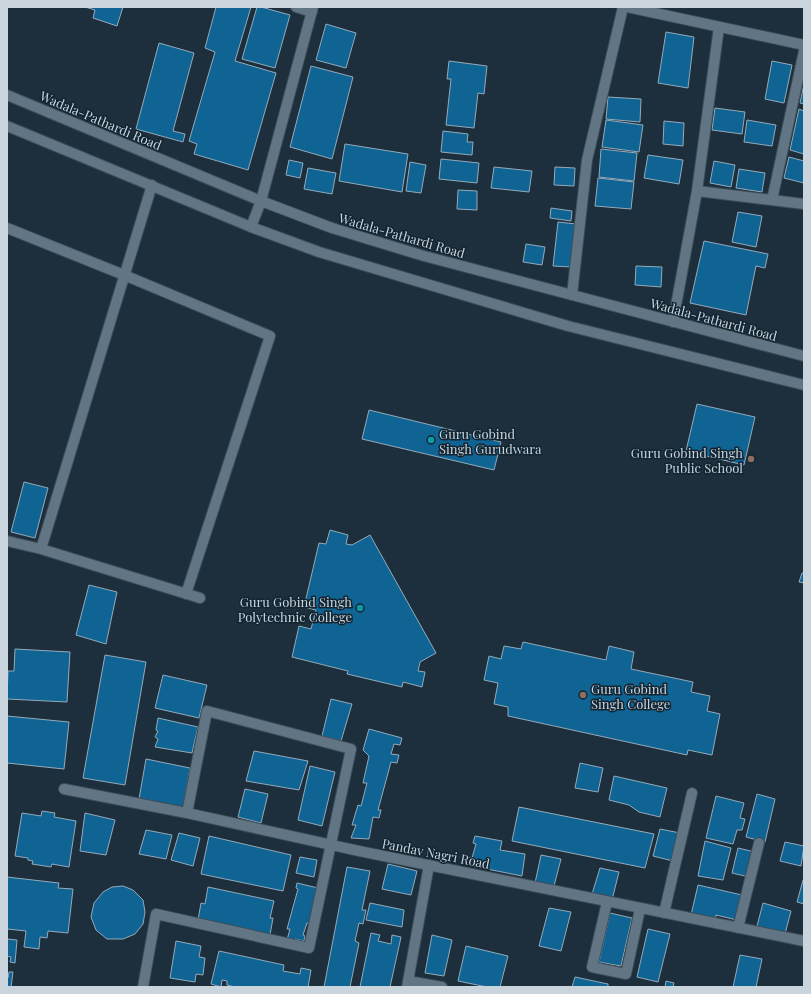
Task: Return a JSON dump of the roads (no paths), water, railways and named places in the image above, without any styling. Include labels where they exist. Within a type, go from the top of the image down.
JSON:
[{"type":"street","points":[[251,227],[261,201],[312,10],[296,7]]},
{"type":"street","points":[[572,295],[587,160],[623,7]]},
{"type":"street","points":[[627,7],[804,45]]},
{"type":"street","points":[[673,322],[697,191],[719,27]]},
{"type":"street","points":[[772,200],[804,51]]},
{"type":"street","name":"Wadala-Pathardi Road","points":[[7,95],[261,201],[332,228],[409,251],[804,356]]},
{"type":"street","points":[[7,126],[251,227],[318,252],[568,326],[804,385]]},
{"type":"street","points":[[41,549],[152,185]]},
{"type":"street","points":[[697,191],[804,204]]},
{"type":"street","points":[[7,228],[270,336],[186,594]]},
{"type":"street","points":[[7,541],[41,549],[200,598]]},
{"type":"street","points":[[143,987],[156,914],[309,948],[351,749],[207,711],[187,813]]},
{"type":"street","name":"Pandav Nagri Road","points":[[64,789],[187,813],[330,845],[804,942]]},
{"type":"street","points":[[664,913],[692,793]]},
{"type":"street","points":[[738,928],[759,843]]},
{"type":"street","points":[[428,865],[407,984],[442,987]]},
{"type":"street","points":[[607,902],[592,967],[626,974],[640,909]]},
{"type":"place","name":"Guru Gobind Singh Gurudwara","points":[[431,440]]},
{"type":"place","name":"Guru Gobind Singh Public School","points":[[751,459]]},
{"type":"place","name":"Guru Gobind Singh Polytechnic College","points":[[360,608]]},
{"type":"place","name":"Guru Gobind Singh College","points":[[583,695]]}]
